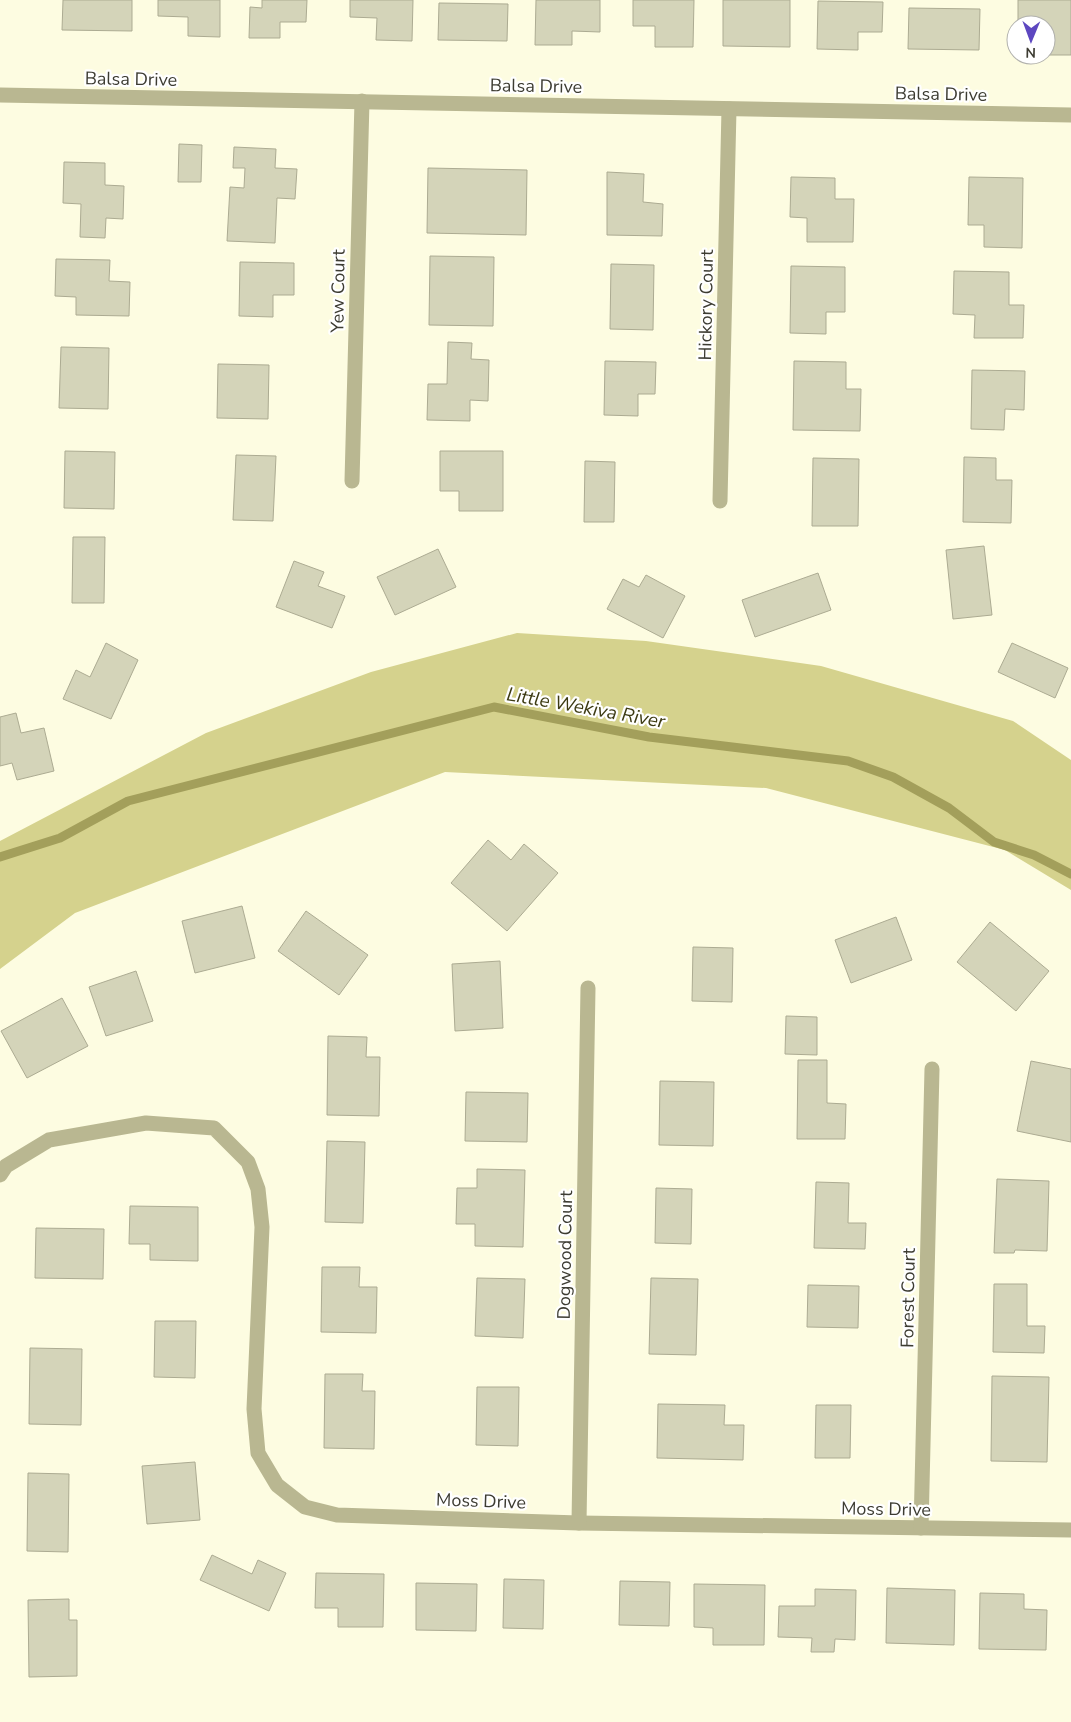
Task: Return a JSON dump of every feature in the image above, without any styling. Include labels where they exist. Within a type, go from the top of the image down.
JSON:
[{"type":"street","name":"Balsa Drive","points":[[0,95],[1071,115]]},
{"type":"street","name":"Yew Court","points":[[352,481],[362,101]]},
{"type":"street","name":"Hickory Court","points":[[720,501],[729,109]]},
{"type":"street","name":"Dogwood Court","points":[[579,1523],[588,988]]},
{"type":"street","name":"Forest Court","points":[[921,1528],[932,1068]]},
{"type":"street","name":"Moss Drive","points":[[0,1175],[6,1166],[50,1140],[146,1123],[214,1128],[248,1162],[258,1189],[262,1227],[254,1410],[258,1453],[276,1485],[305,1507],[337,1515],[579,1523],[1071,1530]]},
{"type":"shaded area","points":[[517,633],[646,641],[821,666],[1013,721],[1071,760],[1071,890],[1005,850],[766,788],[445,772],[75,913],[0,969],[0,841],[206,733],[371,672]]},
{"type":"building","points":[[63,0],[132,0],[132,31],[62,30]]},
{"type":"building","points":[[158,0],[220,0],[220,37],[188,36],[188,17],[158,16]]},
{"type":"building","points":[[262,0],[307,0],[306,22],[280,22],[280,38],[249,38],[250,7],[262,8]]},
{"type":"building","points":[[350,0],[413,0],[412,41],[376,40],[377,18],[350,17]]},
{"type":"building","points":[[536,0],[600,0],[600,32],[572,31],[572,45],[535,45]]},
{"type":"building","points":[[633,0],[694,0],[693,47],[655,47],[655,26],[633,26]]},
{"type":"building","points":[[723,0],[790,0],[790,47],[723,46]]},
{"type":"building","points":[[1018,0],[1071,0],[1071,55],[1056,55],[1056,15],[1018,15]]},
{"type":"building","points":[[818,1],[883,2],[882,32],[858,32],[858,50],[817,49]]},
{"type":"building","points":[[439,3],[508,4],[507,41],[438,40]]},
{"type":"building","points":[[909,8],[980,9],[979,50],[908,49]]},
{"type":"building","points":[[179,144],[202,145],[201,182],[178,182]]},
{"type":"building","points":[[234,147],[276,149],[275,168],[297,169],[295,199],[277,198],[275,243],[227,241],[230,187],[244,188],[245,168],[233,168]]},
{"type":"building","points":[[64,162],[105,163],[105,185],[124,186],[123,219],[106,218],[105,238],[80,237],[81,204],[63,203]]},
{"type":"building","points":[[428,168],[527,170],[526,235],[427,233]]},
{"type":"building","points":[[607,172],[644,174],[643,202],[663,204],[662,236],[607,235]]},
{"type":"building","points":[[791,177],[835,178],[835,199],[854,199],[853,242],[807,242],[807,218],[790,217]]},
{"type":"building","points":[[969,177],[1023,178],[1022,248],[984,247],[984,225],[968,225]]},
{"type":"building","points":[[430,256],[494,257],[493,326],[429,325]]},
{"type":"building","points":[[56,259],[110,260],[109,281],[130,282],[129,316],[76,315],[76,297],[55,296]]},
{"type":"building","points":[[240,262],[294,263],[294,295],[273,295],[273,317],[239,316]]},
{"type":"building","points":[[611,264],[654,265],[653,330],[610,329]]},
{"type":"building","points":[[791,266],[845,267],[845,312],[826,312],[826,334],[790,333]]},
{"type":"building","points":[[954,271],[1009,272],[1009,305],[1024,305],[1023,338],[974,338],[975,315],[953,314]]},
{"type":"building","points":[[448,342],[472,343],[471,359],[489,360],[488,401],[470,400],[470,421],[427,420],[428,384],[447,384]]},
{"type":"building","points":[[61,347],[109,348],[108,409],[59,408]]},
{"type":"building","points":[[605,361],[656,362],[655,394],[638,394],[638,416],[604,415]]},
{"type":"building","points":[[794,361],[846,362],[846,389],[861,389],[860,431],[793,430]]},
{"type":"building","points":[[218,364],[269,365],[268,419],[217,418]]},
{"type":"building","points":[[972,370],[1025,371],[1024,410],[1005,409],[1004,430],[971,429]]},
{"type":"building","points":[[65,451],[115,452],[114,509],[64,508]]},
{"type":"building","points":[[440,451],[503,451],[503,511],[459,511],[459,491],[440,491]]},
{"type":"building","points":[[236,455],[276,456],[273,521],[233,520]]},
{"type":"building","points":[[964,457],[996,458],[996,480],[1012,480],[1011,523],[963,522]]},
{"type":"building","points":[[813,458],[859,459],[858,526],[812,526]]},
{"type":"building","points":[[585,461],[615,462],[614,522],[584,522]]},
{"type":"building","points":[[73,537],[105,537],[104,603],[72,603]]},
{"type":"building","points":[[984,546],[992,615],[953,619],[946,550]]},
{"type":"building","points":[[438,549],[456,587],[395,615],[377,577]]},
{"type":"building","points":[[294,561],[324,572],[318,586],[345,596],[332,628],[276,607]]},
{"type":"building","points":[[818,573],[831,610],[755,637],[742,600]]},
{"type":"building","points":[[646,575],[685,596],[663,638],[607,609],[623,579],[639,587]]},
{"type":"building","points":[[106,643],[138,660],[111,719],[63,699],[76,670],[90,677]]},
{"type":"building","points":[[1012,643],[1068,668],[1055,698],[998,672]]},
{"type":"building","points":[[16,713],[21,733],[44,728],[54,771],[17,780],[12,763],[0,766],[0,717]]},
{"type":"building","points":[[488,840],[511,860],[524,844],[558,873],[507,931],[451,883]]},
{"type":"building","points":[[242,906],[255,958],[195,973],[182,921]]},
{"type":"building","points":[[306,911],[368,955],[339,995],[278,951]]},
{"type":"building","points":[[896,917],[912,960],[851,983],[835,940]]},
{"type":"building","points":[[990,922],[1049,971],[1016,1011],[957,962]]},
{"type":"building","points":[[693,947],[733,948],[732,1002],[692,1001]]},
{"type":"building","points":[[500,961],[503,1028],[455,1031],[452,964]]},
{"type":"building","points":[[136,971],[153,1021],[106,1036],[89,987]]},
{"type":"building","points":[[62,998],[88,1046],[27,1078],[1,1031]]},
{"type":"building","points":[[786,1016],[817,1017],[817,1055],[785,1054]]},
{"type":"building","points":[[328,1036],[367,1037],[366,1057],[380,1057],[379,1116],[327,1115]]},
{"type":"building","points":[[798,1060],[827,1060],[827,1103],[846,1104],[845,1139],[797,1139]]},
{"type":"building","points":[[1031,1061],[1071,1069],[1071,1142],[1017,1131]]},
{"type":"building","points":[[660,1081],[714,1082],[713,1146],[659,1145]]},
{"type":"building","points":[[466,1092],[528,1093],[527,1142],[465,1141]]},
{"type":"building","points":[[327,1141],[365,1142],[363,1223],[325,1222]]},
{"type":"building","points":[[477,1169],[525,1170],[523,1247],[475,1246],[475,1224],[456,1224],[457,1188],[477,1188]]},
{"type":"building","points":[[997,1179],[1049,1181],[1047,1251],[1015,1250],[1014,1253],[994,1253]]},
{"type":"building","points":[[816,1182],[849,1183],[848,1223],[866,1223],[865,1249],[814,1248]]},
{"type":"building","points":[[656,1188],[692,1189],[691,1244],[655,1243]]},
{"type":"building","points":[[130,1206],[198,1207],[198,1261],[150,1260],[150,1244],[129,1244]]},
{"type":"building","points":[[36,1228],[104,1229],[103,1279],[35,1278]]},
{"type":"building","points":[[322,1267],[360,1267],[359,1287],[377,1287],[376,1333],[321,1332]]},
{"type":"building","points":[[477,1278],[525,1279],[523,1338],[475,1336]]},
{"type":"building","points":[[651,1278],[698,1279],[696,1355],[649,1354]]},
{"type":"building","points":[[994,1284],[1027,1284],[1027,1326],[1045,1326],[1044,1353],[993,1352]]},
{"type":"building","points":[[808,1285],[859,1286],[858,1328],[807,1327]]},
{"type":"building","points":[[155,1321],[196,1321],[195,1378],[154,1377]]},
{"type":"building","points":[[30,1348],[82,1349],[81,1425],[29,1424]]},
{"type":"building","points":[[325,1374],[363,1374],[362,1391],[375,1391],[374,1449],[324,1448]]},
{"type":"building","points":[[992,1376],[1049,1377],[1047,1462],[991,1461]]},
{"type":"building","points":[[477,1387],[519,1387],[518,1446],[476,1445]]},
{"type":"building","points":[[658,1404],[725,1405],[724,1425],[744,1425],[743,1460],[657,1458]]},
{"type":"building","points":[[816,1405],[851,1405],[850,1458],[815,1458]]},
{"type":"building","points":[[195,1462],[200,1520],[147,1524],[142,1466]]},
{"type":"building","points":[[28,1473],[69,1474],[68,1552],[27,1551]]},
{"type":"building","points":[[212,1555],[252,1574],[258,1560],[286,1573],[269,1611],[200,1580]]},
{"type":"building","points":[[316,1573],[384,1574],[383,1627],[338,1627],[338,1608],[315,1608]]},
{"type":"building","points":[[504,1579],[544,1580],[543,1629],[503,1628]]},
{"type":"building","points":[[620,1581],[670,1582],[669,1626],[619,1625]]},
{"type":"building","points":[[416,1583],[477,1584],[476,1631],[416,1630]]},
{"type":"building","points":[[694,1584],[765,1585],[764,1645],[713,1645],[713,1628],[694,1627]]},
{"type":"building","points":[[887,1588],[955,1590],[954,1645],[886,1643]]},
{"type":"building","points":[[815,1589],[856,1590],[855,1640],[835,1639],[834,1652],[811,1652],[812,1638],[778,1637],[779,1606],[815,1606]]},
{"type":"building","points":[[980,1593],[1024,1594],[1024,1609],[1047,1610],[1046,1650],[979,1649]]},
{"type":"building","points":[[69,1599],[69,1620],[77,1620],[77,1676],[29,1677],[28,1600]]},
{"type":"waterway","name":"Little Wekiva River","points":[[0,857],[60,838],[128,801],[494,707],[649,737],[848,761],[893,777],[949,808],[994,842],[1034,855],[1071,874]]}]
